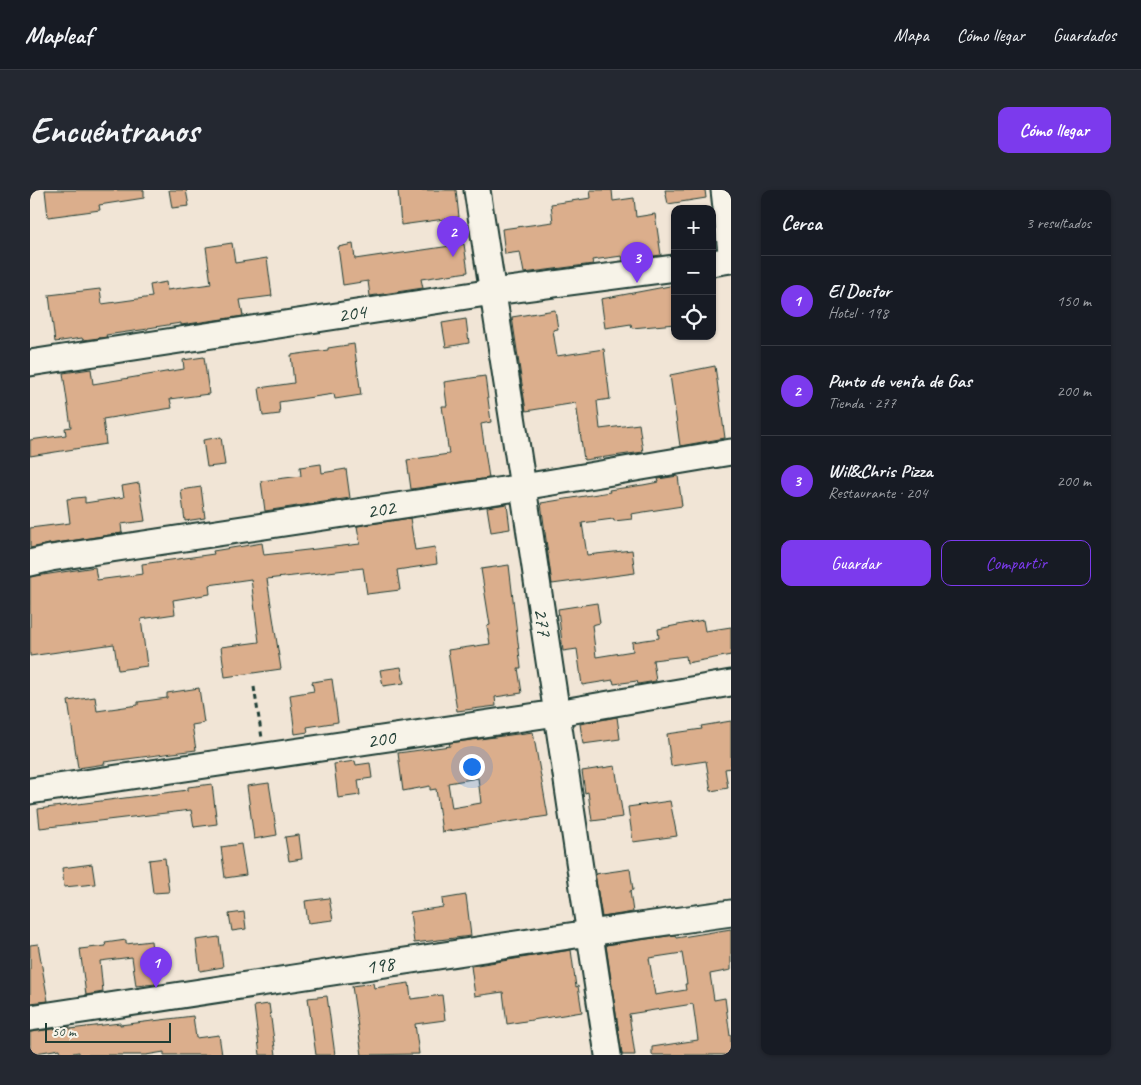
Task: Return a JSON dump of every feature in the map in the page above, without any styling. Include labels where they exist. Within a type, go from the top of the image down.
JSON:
[{"type":"street","name":"277","points":[[477,190],[524,487],[608,1055]]},
{"type":"street","points":[[724,190],[731,252]]},
{"type":"street","points":[[716,262],[731,260]]},
{"type":"street","name":"204","points":[[30,363],[493,292],[671,269]]},
{"type":"street","name":"202","points":[[30,563],[51,558],[524,487],[731,452]]},
{"type":"street","name":"200","points":[[30,790],[556,713],[731,683]]},
{"type":"street","name":"198","points":[[30,1018],[731,913]]},
{"type":"path","points":[[254,687],[264,756]]},
{"type":"building","points":[[45,190],[144,190],[144,198],[99,205],[100,210],[48,217]]},
{"type":"building","points":[[169,190],[186,190],[189,206],[172,208]]},
{"type":"building","points":[[398,190],[456,190],[459,217],[401,225]]},
{"type":"building","points":[[590,190],[612,190],[613,201],[634,198],[636,217],[655,214],[661,255],[623,260],[622,256],[592,260],[593,264],[524,273],[520,252],[505,254],[502,229],[553,222],[551,204],[591,198]]},
{"type":"building","points":[[665,190],[705,190],[706,198],[668,204]]},
{"type":"building","points":[[232,243],[235,263],[267,258],[272,296],[240,300],[243,316],[148,328],[106,335],[107,337],[55,342],[49,295],[100,289],[102,304],[152,297],[150,285],[166,282],[167,290],[211,284],[206,247]]},
{"type":"building","points":[[353,244],[355,259],[464,244],[468,272],[421,279],[423,288],[370,296],[368,281],[343,285],[338,247]]},
{"type":"building","points":[[671,286],[671,324],[632,328],[631,324],[605,328],[601,299]]},
{"type":"building","points":[[555,310],[558,329],[553,330],[557,356],[604,349],[610,399],[597,401],[600,429],[639,424],[643,452],[584,460],[576,403],[526,411],[512,317]]},
{"type":"building","points":[[466,319],[469,343],[446,347],[442,323]]},
{"type":"building","points":[[354,344],[361,395],[335,399],[334,394],[279,402],[280,414],[263,416],[259,388],[294,383],[291,355]]},
{"type":"building","points":[[204,357],[209,394],[170,399],[172,408],[103,419],[106,444],[30,456],[30,440],[66,435],[65,428],[71,427],[63,373],[91,369],[93,384],[184,369],[183,360]]},
{"type":"building","points":[[715,366],[725,438],[680,446],[670,375]]},
{"type":"building","points":[[485,376],[491,422],[481,424],[489,478],[411,489],[407,460],[449,454],[442,406],[447,406],[444,382]]},
{"type":"building","points":[[221,437],[225,465],[207,467],[203,440]]},
{"type":"building","points":[[321,464],[322,473],[346,469],[350,498],[265,511],[261,481],[301,476],[300,467]]},
{"type":"building","points":[[678,476],[682,506],[631,514],[632,519],[614,521],[613,519],[582,523],[587,555],[632,550],[635,573],[552,584],[541,503],[610,492],[609,490],[659,482],[658,479]]},
{"type":"building","points":[[139,483],[145,521],[121,524],[122,533],[30,548],[30,528],[70,523],[67,499],[85,497],[85,503],[124,497],[122,486]]},
{"type":"building","points":[[201,487],[205,518],[185,521],[181,490]]},
{"type":"building","points":[[507,504],[510,529],[491,532],[487,507]]},
{"type":"building","points":[[410,518],[415,550],[435,547],[437,564],[397,570],[400,590],[367,594],[363,568],[267,579],[281,669],[225,677],[221,647],[259,642],[251,579],[209,585],[210,594],[173,600],[175,614],[141,619],[147,666],[118,670],[114,644],[30,656],[30,577],[95,567],[97,580],[143,574],[142,564],[214,554],[213,551],[262,543],[264,555],[360,544],[357,526]]},
{"type":"building","points":[[509,565],[521,668],[518,668],[522,693],[495,697],[496,706],[457,711],[448,650],[490,644],[487,626],[490,625],[481,569]]},
{"type":"building","points":[[597,603],[600,623],[592,625],[596,657],[633,651],[632,642],[659,638],[658,629],[703,620],[705,631],[731,627],[731,655],[687,663],[686,656],[653,660],[656,681],[638,684],[637,681],[614,684],[613,680],[582,685],[577,649],[563,651],[558,609]]},
{"type":"building","points":[[401,667],[404,683],[383,686],[380,670]]},
{"type":"building","points":[[332,679],[338,722],[307,727],[308,732],[295,734],[290,695],[314,691],[312,682]]},
{"type":"building","points":[[199,688],[204,723],[192,725],[196,750],[104,762],[105,764],[78,768],[68,701],[95,697],[97,711],[138,705],[138,702],[167,698],[167,693]]},
{"type":"building","points":[[617,717],[620,739],[583,744],[580,724]]},
{"type":"building","points":[[731,721],[731,768],[725,769],[728,788],[711,791],[706,761],[671,766],[667,734],[702,729],[701,726]]},
{"type":"building","points":[[533,732],[548,816],[442,832],[436,789],[430,790],[430,786],[403,791],[398,753],[450,746],[449,743]],"holes":[[[478,778],[481,803],[452,808],[448,783]]]},
{"type":"building","points":[[355,761],[356,765],[370,763],[372,778],[358,780],[360,795],[338,798],[334,764]]},
{"type":"building","points":[[615,766],[623,817],[592,821],[588,792],[585,793],[582,771]]},
{"type":"building","points":[[269,783],[277,835],[254,839],[247,786]]},
{"type":"building","points":[[212,784],[217,824],[194,827],[191,810],[40,828],[38,809],[188,790],[188,787]]},
{"type":"building","points":[[670,801],[677,836],[633,842],[628,807]]},
{"type":"building","points":[[299,835],[302,859],[289,861],[285,837]]},
{"type":"building","points":[[241,844],[246,875],[225,878],[221,847]]},
{"type":"building","points":[[165,858],[169,892],[153,893],[149,860]]},
{"type":"building","points":[[92,864],[95,884],[64,887],[62,868]]},
{"type":"building","points":[[630,869],[633,890],[630,891],[633,912],[602,917],[595,874]]},
{"type":"building","points":[[466,895],[471,936],[414,943],[410,912],[443,907],[442,899]]},
{"type":"building","points":[[329,898],[333,920],[308,923],[305,901]]},
{"type":"building","points":[[244,912],[246,929],[232,931],[229,914]]},
{"type":"building","points":[[731,929],[731,970],[710,974],[714,1000],[725,998],[731,1036],[731,1055],[652,1055],[652,1047],[698,1040],[693,1004],[629,1014],[635,1055],[622,1055],[606,945],[675,935],[676,938]],"holes":[[[682,953],[687,984],[685,984],[686,990],[655,995],[649,958]]]},
{"type":"building","points":[[219,937],[223,967],[200,971],[196,940]]},
{"type":"building","points":[[126,940],[126,944],[151,941],[156,984],[136,986],[132,957],[100,961],[103,992],[86,995],[80,949],[106,946],[105,943]]},
{"type":"building","points":[[38,944],[48,1001],[30,1003],[30,945]]},
{"type":"building","points":[[571,950],[576,987],[578,986],[582,1012],[507,1024],[503,992],[475,996],[471,966]]},
{"type":"building","points":[[373,983],[374,988],[409,983],[411,999],[442,995],[445,1020],[415,1024],[419,1054],[362,1055],[352,986]]},
{"type":"building","points":[[327,996],[335,1055],[316,1055],[308,998]]},
{"type":"building","points":[[269,1004],[276,1055],[260,1055],[254,1006]]},
{"type":"building","points":[[193,1016],[196,1038],[219,1035],[222,1055],[164,1055],[164,1052],[146,1055],[79,1055],[79,1052],[61,1055],[60,1049],[30,1054],[30,1032],[120,1023],[120,1025]]},
{"type":"place","name":"Punto de venta de Gas","points":[[453,257]]},
{"type":"place","name":"Wil&Chris Pizza","points":[[637,283]]},
{"type":"place","name":"El Doctor","points":[[156,988]]}]
